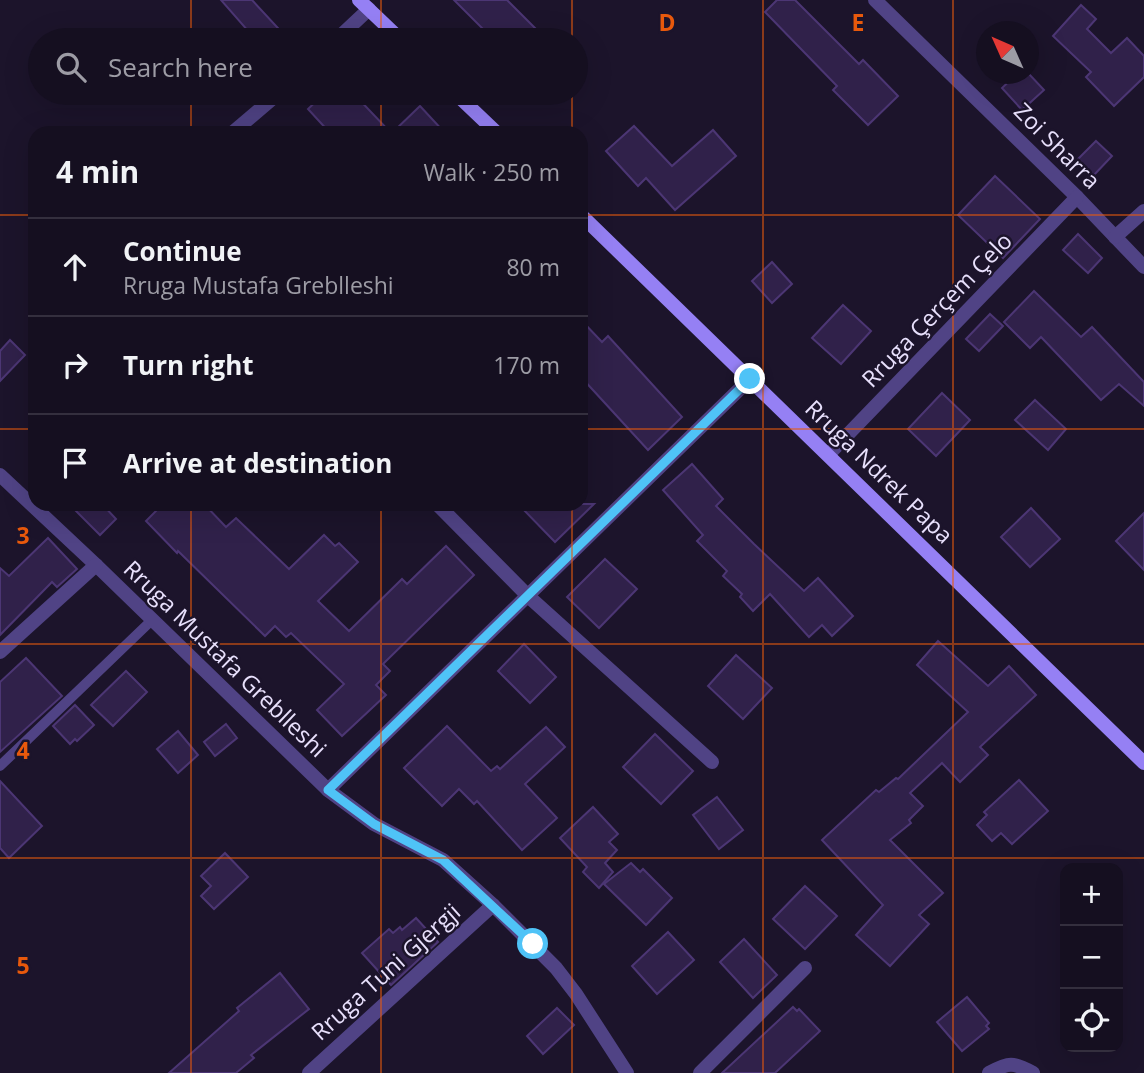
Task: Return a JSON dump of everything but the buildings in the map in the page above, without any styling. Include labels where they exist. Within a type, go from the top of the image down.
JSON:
[{"type":"street","name":"Zoi Sharra","points":[[875,0],[1077,197],[1144,267]]},
{"type":"street","points":[[346,28],[364,5],[388,28]]},
{"type":"street","points":[[240,126],[265,105]]},
{"type":"street","points":[[468,105],[490,126]]},
{"type":"street","name":"Rruga Çerçem Çelo","points":[[829,454],[1077,197]]},
{"type":"street","points":[[1115,237],[1144,211]]},
{"type":"street","name":"Rruga Ndrek Papa","points":[[588,222],[1144,763]]},
{"type":"street","points":[[328,790],[750,379]]},
{"type":"street","name":"Rruga Mustafa Greblleshi","points":[[0,475],[28,501]]},
{"type":"street","name":"Rruga Mustafa Greblleshi","points":[[38,511],[328,790],[374,824],[443,860],[493,905],[556,968],[576,994],[626,1073]]},
{"type":"street","points":[[444,511],[528,596],[712,762]]},
{"type":"street","points":[[0,652],[96,565]]},
{"type":"street","name":"Rruga Tuni Gjergji","points":[[309,1073],[493,905]]},
{"type":"street","points":[[700,1073],[805,968]]},
{"type":"street","points":[[989,1073],[1003,1065],[1015,1064],[1033,1073]]},
{"type":"lane","points":[[0,766],[152,620]]},
{"type":"route","points":[[533,944],[443,860],[374,824],[328,790],[750,379]]}]
